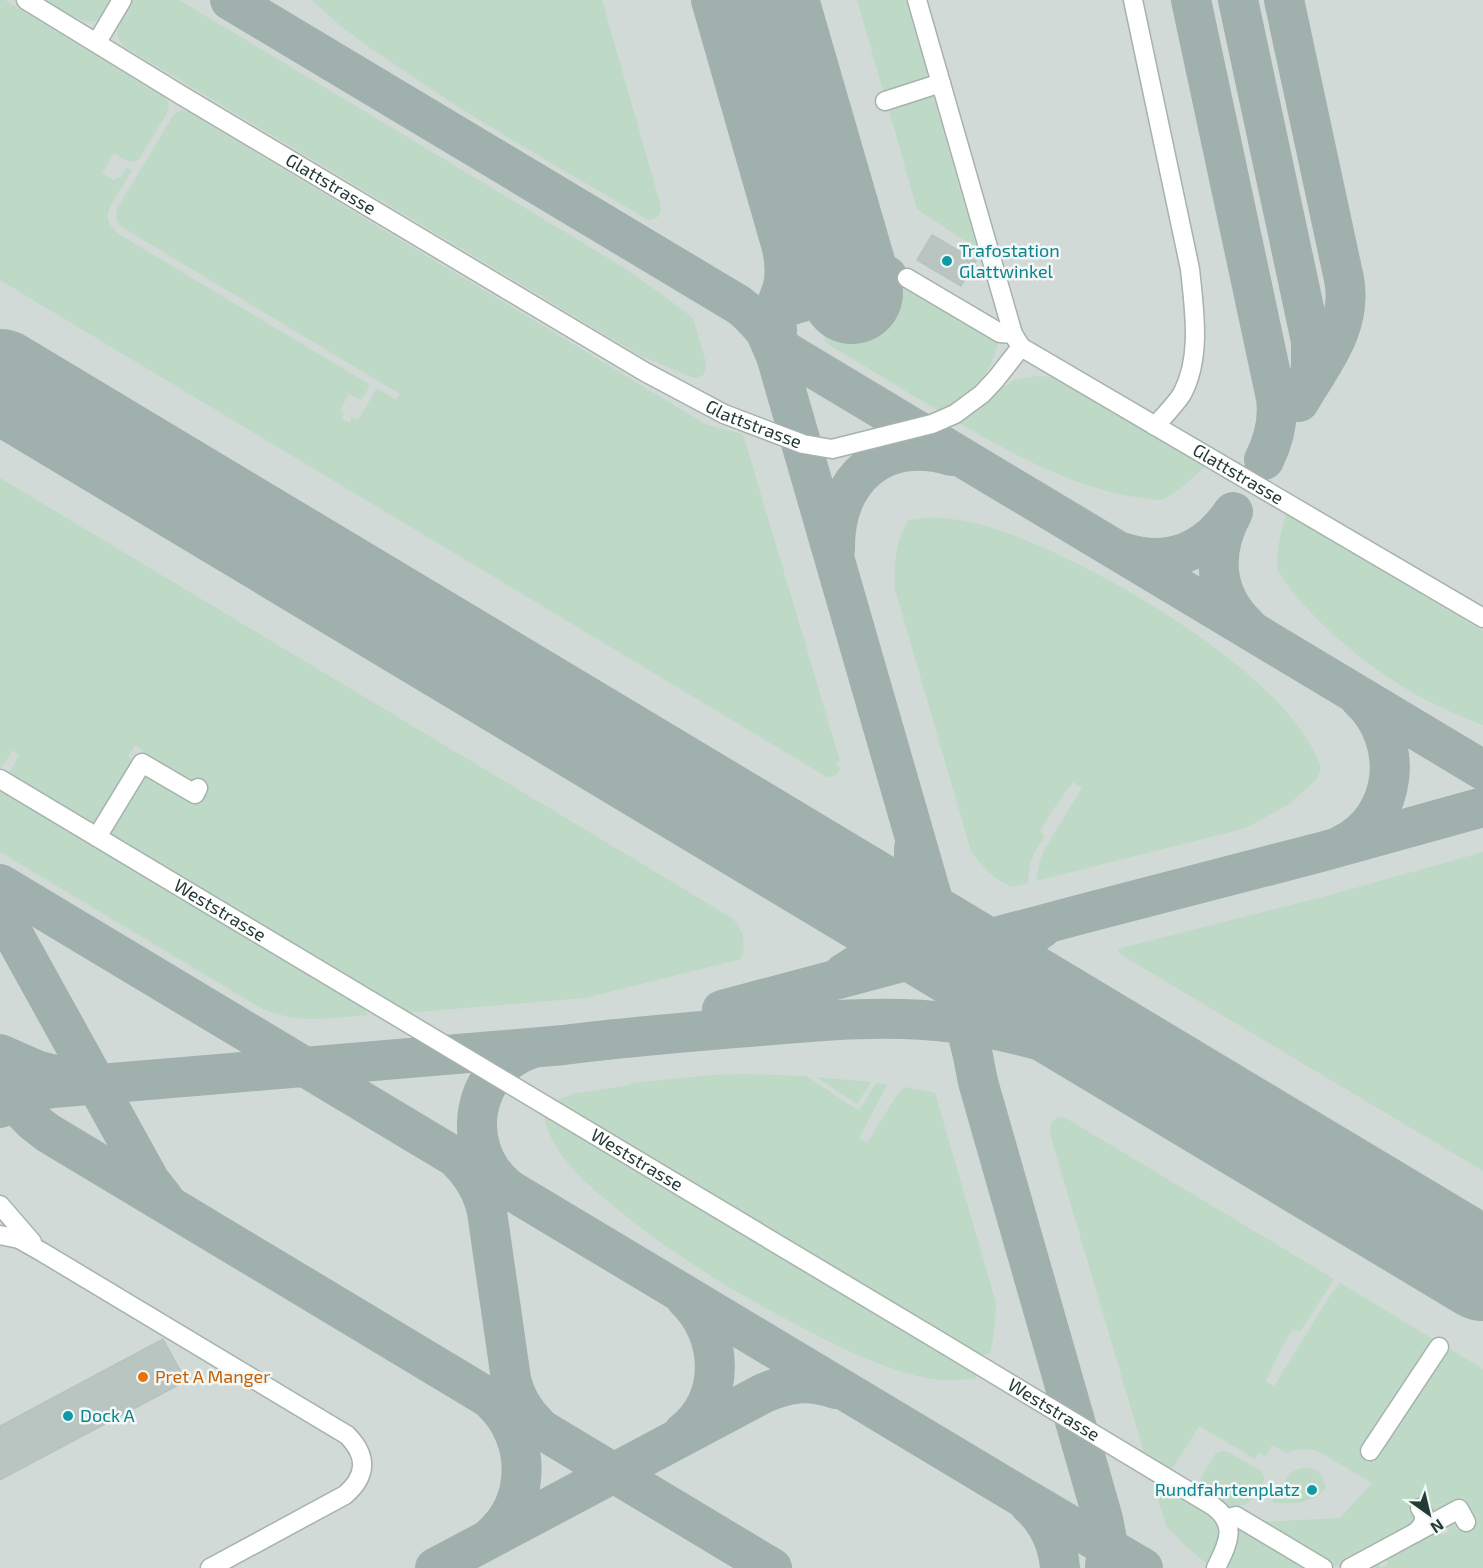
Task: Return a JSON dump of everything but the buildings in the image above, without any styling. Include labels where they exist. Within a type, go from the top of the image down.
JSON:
[{"type":"lane","name":"Glattstrasse","points":[[26,0],[645,372],[724,414],[803,444],[832,449],[914,429],[940,421],[962,410],[982,394],[1009,364],[1017,340],[1155,426],[1483,618]]},
{"type":"lane","points":[[96,42],[122,0]]},
{"type":"lane","points":[[917,0],[1017,340]]},
{"type":"lane","points":[[1133,0],[1190,269],[1193,300],[1194,352],[1191,370],[1181,396],[1155,426]]},
{"type":"lane","points":[[885,100],[941,83]]},
{"type":"lane","points":[[907,278],[1000,333],[1017,340]]},
{"type":"lane","points":[[97,837],[141,758],[195,794],[198,788]]},
{"type":"lane","name":"Weststrasse","points":[[0,779],[973,1361],[1213,1506],[1225,1519]]},
{"type":"lane","points":[[0,1205],[42,1252]]},
{"type":"lane","points":[[0,1235],[19,1239],[42,1252],[347,1435],[356,1446],[362,1459],[362,1472],[356,1484],[345,1496],[219,1566]]},
{"type":"lane","points":[[1370,1451],[1439,1347]]},
{"type":"lane","points":[[1350,1568],[1380,1558],[1420,1529],[1424,1522],[1424,1515],[1420,1508]]},
{"type":"lane","points":[[1415,1533],[1441,1525],[1459,1509],[1466,1522]]},
{"type":"lane","points":[[1216,1568],[1229,1539],[1225,1519],[1236,1516],[1323,1568]]},
{"type":"shaded area","points":[[0,0],[1483,0],[1483,1568],[0,1568]]},
{"type":"green space","points":[[0,0],[5,0],[165,98],[169,104],[167,113],[139,159],[133,162],[114,153],[102,173],[115,181],[117,177],[120,178],[127,167],[132,170],[110,207],[108,221],[120,235],[369,384],[361,400],[349,394],[340,410],[344,413],[342,419],[350,423],[351,417],[358,420],[377,388],[396,400],[400,394],[122,227],[118,222],[116,215],[118,207],[173,116],[179,111],[187,111],[707,425],[743,434],[840,761],[836,762],[837,767],[841,766],[838,773],[831,777],[825,776],[0,280]]},
{"type":"green space","points":[[47,0],[117,0],[106,15],[91,21],[75,18]]},
{"type":"green space","points":[[131,0],[179,0],[623,267],[693,318],[706,363],[704,374],[694,378],[639,355],[123,46],[117,33],[118,22]]},
{"type":"green space","points":[[312,0],[602,0],[660,203],[659,215],[655,219],[648,220],[465,111],[357,38]]},
{"type":"green space","points":[[736,0],[801,0],[878,270],[860,275],[843,215],[819,221],[836,282],[818,287]]},
{"type":"green space","points":[[857,0],[906,0],[927,73],[926,79],[887,93],[883,90]]},
{"type":"green space","points":[[931,95],[976,245],[970,244],[917,209],[889,110],[890,107]]},
{"type":"green space","points":[[903,281],[999,340],[991,363],[978,384],[960,400],[939,411],[826,343],[819,322],[818,311],[822,303]]},
{"type":"green space","points":[[1037,376],[1053,377],[1070,383],[1207,465],[1180,489],[1168,497],[1155,500],[1121,494],[1073,480],[1025,459],[959,423],[979,410],[999,390],[1015,380]]},
{"type":"green space","points":[[0,478],[732,918],[743,937],[744,947],[741,959],[585,998],[406,1013],[115,838],[110,832],[144,752],[135,745],[128,756],[134,766],[100,822],[90,823],[8,774],[19,756],[13,750],[0,769]]},
{"type":"green space","points":[[1286,513],[1483,631],[1483,725],[1428,701],[1395,682],[1349,648],[1320,622],[1284,582],[1277,566],[1279,542]]},
{"type":"green space","points":[[943,518],[974,523],[1015,536],[1064,557],[1118,585],[1173,618],[1224,655],[1269,693],[1302,732],[1321,769],[1315,781],[1289,804],[1246,828],[1036,881],[1044,850],[1082,788],[1073,782],[1040,831],[1045,837],[1032,858],[1028,883],[1012,887],[999,880],[971,851],[894,586],[895,560],[901,534],[909,520]]},
{"type":"green space","points":[[0,788],[364,1007],[368,1015],[313,1019],[286,1016],[259,1007],[0,852]]},
{"type":"green space","points":[[1483,852],[1483,1171],[1120,954],[1117,949],[1334,894]]},
{"type":"green space","points":[[745,1074],[806,1076],[859,1111],[876,1083],[887,1085],[859,1138],[867,1143],[904,1087],[935,1093],[996,1303],[990,1354],[983,1354],[981,1358],[555,1101],[571,1094],[631,1083]]},
{"type":"green space","points":[[816,1077],[871,1082],[857,1104]]},
{"type":"green space","points":[[544,1115],[976,1373],[976,1378],[935,1379],[891,1368],[832,1343],[728,1286],[656,1239],[593,1188],[558,1150],[546,1126]]},
{"type":"green space","points":[[1064,1117],[1334,1279],[1300,1332],[1293,1329],[1280,1350],[1266,1381],[1274,1386],[1340,1283],[1483,1369],[1483,1568],[1381,1568],[1388,1564],[1384,1555],[1436,1527],[1442,1535],[1449,1531],[1445,1523],[1451,1519],[1458,1531],[1474,1522],[1433,1514],[1422,1505],[1421,1519],[1344,1566],[1331,1566],[1258,1522],[1340,1518],[1372,1483],[1316,1450],[1299,1449],[1287,1453],[1272,1445],[1266,1456],[1259,1452],[1255,1459],[1199,1426],[1174,1466],[1168,1469],[1145,1456],[1050,1134],[1051,1123],[1056,1118]]},
{"type":"green space","points":[[1222,1451],[1260,1470],[1265,1479],[1254,1497],[1240,1506],[1228,1505],[1219,1501],[1201,1485],[1202,1476],[1216,1453]]},
{"type":"green space","points":[[1306,1467],[1314,1469],[1321,1476],[1326,1487],[1321,1493],[1301,1502],[1271,1502],[1289,1475],[1295,1470]]},
{"type":"green space","points":[[1152,1479],[1183,1496],[1214,1521],[1219,1530],[1219,1539],[1209,1565],[1185,1546],[1171,1530],[1167,1529]]},
{"type":"green space","points":[[1237,1527],[1315,1568],[1225,1568],[1236,1546]]},
{"type":"green space","points":[[1376,1559],[1381,1568],[1360,1568]]},
{"type":"taxiway","points":[[230,0],[739,305],[788,353],[1483,770]]},
{"type":"taxiway","points":[[711,0],[783,253],[784,280],[773,324],[776,356]]},
{"type":"taxiway","points":[[1191,0],[1276,398],[1275,430],[1264,460]]},
{"type":"taxiway","points":[[1238,0],[1311,341],[1311,368],[1307,385]]},
{"type":"taxiway","points":[[1284,0],[1346,296],[1344,313],[1334,344],[1299,402]]},
{"type":"taxiway","points":[[777,331],[775,310],[887,276]]},
{"type":"taxiway","points":[[766,333],[776,356],[947,949],[978,1082],[1103,1519],[1108,1545],[1105,1565]]},
{"type":"taxiway","points":[[835,549],[837,524],[843,502],[853,483],[867,468],[884,458],[904,452],[927,451],[952,456]]},
{"type":"taxiway","points":[[1125,553],[1157,558],[1186,552],[1211,537],[1233,512],[1221,542],[1219,572],[1228,601],[1236,615],[1248,627]]},
{"type":"taxiway","points":[[1342,845],[1361,832],[1375,816],[1385,798],[1389,777],[1389,756],[1384,736],[1374,716],[1360,699]]},
{"type":"taxiway","points":[[722,1010],[1483,807]]},
{"type":"taxiway","points":[[844,973],[874,951],[896,921],[910,886],[914,849]]},
{"type":"taxiway","points":[[0,884],[1143,1568]]},
{"type":"taxiway","points":[[0,910],[150,1181],[164,1199]]},
{"type":"taxiway","points":[[973,1043],[979,1008],[993,977],[1014,950],[1042,928]]},
{"type":"taxiway","points":[[0,1108],[33,1092],[53,1088],[800,1023],[852,1019],[903,1019],[928,1020],[990,1029],[1061,1046],[1128,1070],[1227,1116]]},
{"type":"taxiway","points":[[504,1185],[490,1168],[481,1150],[477,1130],[478,1110],[484,1090],[495,1073],[510,1059],[530,1049]]},
{"type":"taxiway","points":[[0,1054],[39,1071],[76,1080]]},
{"type":"taxiway","points":[[0,1088],[48,1133],[772,1568]]},
{"type":"taxiway","points":[[459,1161],[469,1172],[483,1198],[487,1212],[511,1379],[521,1404],[537,1425]]},
{"type":"taxiway","points":[[683,1433],[697,1419],[707,1403],[713,1385],[715,1367],[708,1331],[699,1314],[686,1299]]},
{"type":"taxiway","points":[[435,1568],[764,1393],[782,1386],[808,1383],[836,1389]]},
{"type":"taxiway","points":[[491,1537],[514,1506],[520,1488],[522,1470],[520,1451],[514,1434],[506,1417],[493,1402]]},
{"type":"taxiway","points":[[1029,1504],[1042,1518],[1051,1533],[1060,1568]]},
{"type":"runway","points":[[767,0],[852,293]]},
{"type":"runway","points":[[0,380],[1483,1270]]},
{"type":"place","name":"Trafostation Glattwinkel","points":[[947,261]]},
{"type":"place","name":"Pret A Manger","points":[[143,1377]]},
{"type":"place","name":"Dock A","points":[[68,1416]]},
{"type":"place","name":"Rundfahrtenplatz","points":[[1312,1490]]}]
